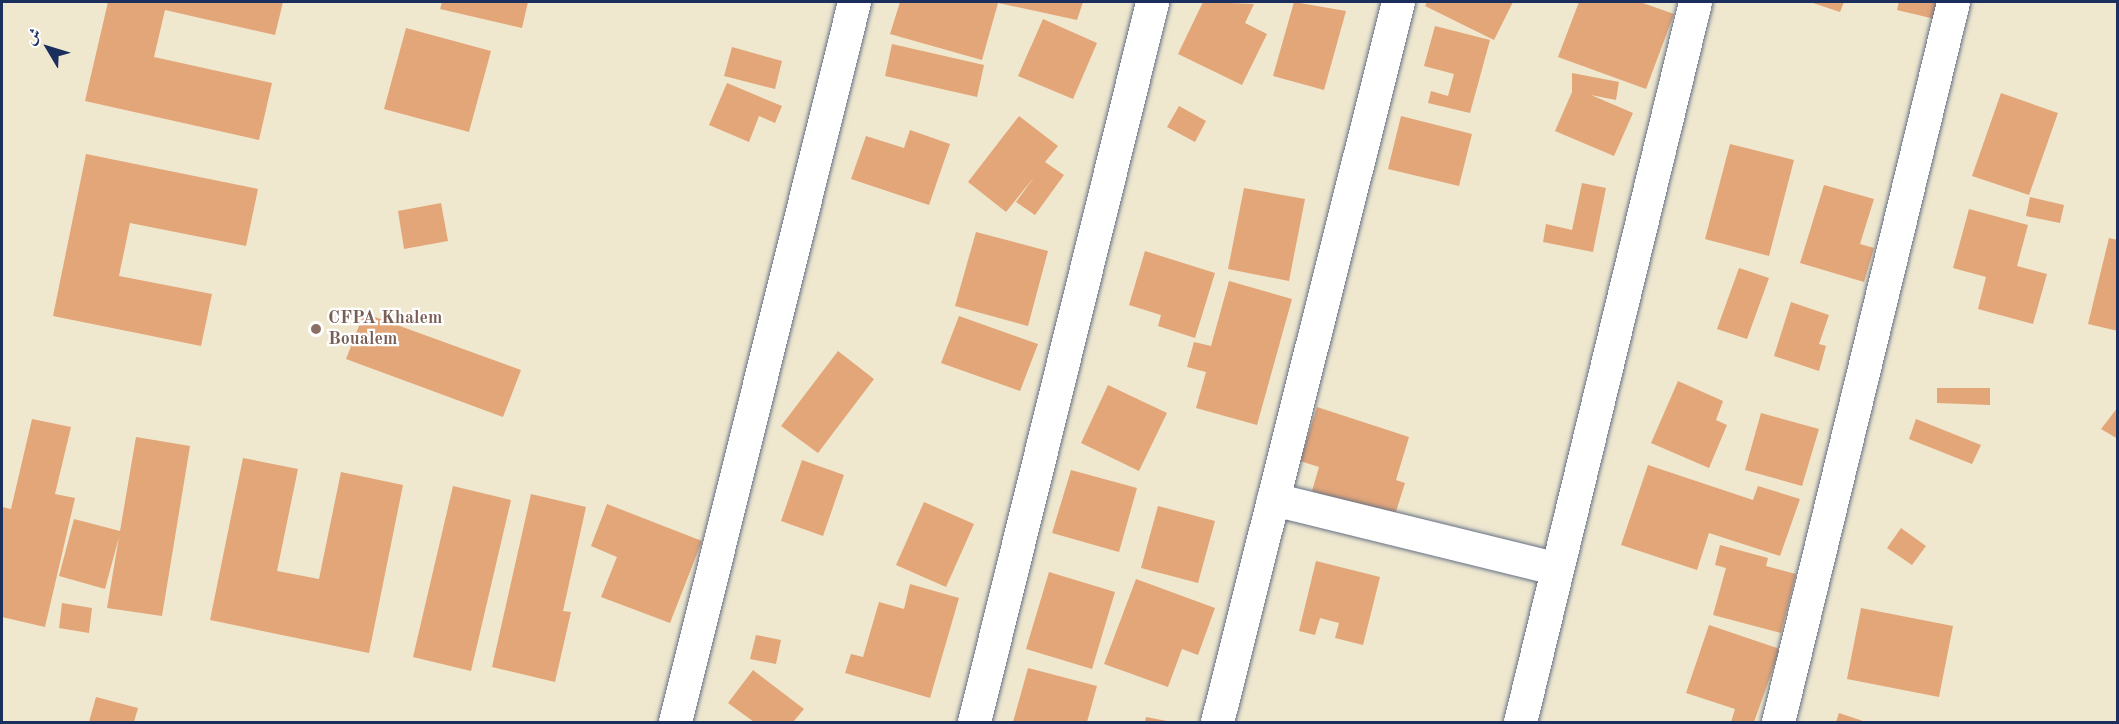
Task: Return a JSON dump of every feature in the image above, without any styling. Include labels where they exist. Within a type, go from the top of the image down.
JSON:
[{"type":"street","points":[[675,723],[854,2]]},
{"type":"street","points":[[974,723],[1152,2]]},
{"type":"street","points":[[1217,723],[1398,2]]},
{"type":"street","points":[[1520,723],[1695,2]]},
{"type":"street","points":[[1778,723],[1953,2]]},
{"type":"street","points":[[1273,499],[1557,569]]},
{"type":"building","points":[[108,2],[283,2],[275,35],[165,10],[154,57],[272,83],[259,140],[85,101]]},
{"type":"building","points":[[442,2],[528,2],[522,28],[440,9]]},
{"type":"building","points":[[900,2],[1083,2],[1077,20],[998,3],[982,60],[890,34]]},
{"type":"building","points":[[1203,2],[1254,4],[1245,23],[1267,34],[1242,85],[1178,54]]},
{"type":"building","points":[[1294,2],[1346,11],[1324,90],[1273,76]]},
{"type":"building","points":[[1427,2],[1513,2],[1494,40],[1425,6]]},
{"type":"building","points":[[1579,2],[1640,2],[1674,14],[1646,89],[1558,57]]},
{"type":"building","points":[[1810,2],[1844,2],[1840,12]]},
{"type":"building","points":[[1899,2],[1943,2],[1939,20],[1897,10]]},
{"type":"building","points":[[1043,19],[1097,43],[1073,99],[1018,76]]},
{"type":"building","points":[[1435,26],[1490,40],[1470,113],[1428,103],[1431,91],[1448,96],[1454,74],[1424,66]]},
{"type":"building","points":[[406,28],[491,51],[469,132],[384,109]]},
{"type":"building","points":[[892,44],[984,65],[977,97],[885,76]]},
{"type":"building","points":[[732,47],[782,61],[775,89],[724,76]]},
{"type":"building","points":[[1572,73],[1619,82],[1616,100],[1591,95],[1633,113],[1614,156],[1555,131],[1572,92]]},
{"type":"building","points":[[727,83],[782,106],[775,123],[759,116],[749,142],[709,125]]},
{"type":"building","points":[[2001,93],[2058,113],[2029,195],[1972,176]]},
{"type":"building","points":[[1179,106],[1206,121],[1195,142],[1167,127]]},
{"type":"building","points":[[1019,116],[1058,146],[1045,162],[1064,175],[1035,215],[1016,202],[1035,176],[1006,212],[968,182]]},
{"type":"building","points":[[1401,116],[1472,134],[1459,186],[1388,169]]},
{"type":"building","points":[[910,130],[950,144],[929,205],[851,179],[866,136],[904,148]]},
{"type":"building","points":[[1730,144],[1794,160],[1769,256],[1705,239]]},
{"type":"building","points":[[86,154],[258,189],[246,246],[130,223],[119,276],[212,294],[201,346],[53,316]]},
{"type":"building","points":[[1582,183],[1606,188],[1593,252],[1543,242],[1546,224],[1572,230]]},
{"type":"building","points":[[1824,185],[1874,199],[1860,244],[1874,248],[1864,282],[1800,263]]},
{"type":"building","points":[[1244,188],[1305,199],[1289,281],[1228,269]]},
{"type":"building","points":[[2030,197],[2064,205],[2060,223],[2026,216]]},
{"type":"building","points":[[441,203],[448,241],[404,249],[398,211]]},
{"type":"building","points":[[1969,209],[2028,225],[2017,266],[2047,274],[2033,324],[1978,309],[1986,277],[1953,268]]},
{"type":"building","points":[[976,232],[1048,251],[1028,326],[955,306]]},
{"type":"building","points":[[2109,238],[2118,240],[2118,331],[2088,324]]},
{"type":"building","points":[[1145,251],[1215,273],[1195,338],[1158,326],[1161,315],[1129,305]]},
{"type":"building","points":[[1739,268],[1769,278],[1747,339],[1717,329]]},
{"type":"building","points":[[1229,281],[1292,299],[1257,425],[1196,408],[1206,372],[1187,367],[1194,342],[1211,346]]},
{"type":"building","points":[[1791,302],[1829,315],[1819,344],[1826,346],[1819,371],[1774,356]]},
{"type":"building","points":[[364,313],[521,370],[503,417],[346,359]]},
{"type":"building","points":[[959,316],[1038,344],[1020,391],[941,363]]},
{"type":"building","points":[[838,351],[874,379],[818,453],[781,426]]},
{"type":"building","points":[[1678,381],[1723,401],[1716,420],[1727,425],[1709,468],[1651,443]]},
{"type":"building","points":[[1108,385],[1167,413],[1139,471],[1081,443]]},
{"type":"building","points":[[1937,388],[1990,388],[1990,405],[1937,403]]},
{"type":"building","points":[[1317,407],[1409,437],[1396,480],[1405,483],[1394,518],[1312,491],[1319,467],[1300,461]]},
{"type":"building","points":[[2118,407],[2118,439],[2101,429]]},
{"type":"building","points":[[1761,413],[1819,429],[1802,486],[1745,470]]},
{"type":"building","points":[[32,419],[71,427],[55,494],[75,498],[45,627],[2,617],[2,507],[11,509]]},
{"type":"building","points":[[1916,419],[1981,445],[1972,464],[1909,439]]},
{"type":"building","points":[[136,437],[190,446],[162,616],[107,608],[119,537],[105,589],[59,576],[74,519],[120,531]]},
{"type":"building","points":[[243,458],[298,469],[277,571],[319,579],[341,472],[403,485],[369,653],[210,620]]},
{"type":"building","points":[[802,460],[844,475],[823,536],[781,521]]},
{"type":"building","points":[[1648,465],[1753,500],[1758,486],[1800,499],[1780,556],[1709,533],[1697,570],[1621,545]]},
{"type":"building","points":[[1071,470],[1137,488],[1119,552],[1052,533]]},
{"type":"building","points":[[453,486],[511,500],[471,671],[413,657]]},
{"type":"building","points":[[531,494],[586,507],[563,611],[571,612],[555,682],[492,667]]},
{"type":"building","points":[[924,502],[974,524],[946,587],[896,565]]},
{"type":"building","points":[[607,504],[702,541],[670,623],[601,597],[617,557],[591,546]]},
{"type":"building","points":[[1158,506],[1215,521],[1198,583],[1141,568]]},
{"type":"building","points":[[1901,528],[1926,546],[1912,565],[1887,548]]},
{"type":"building","points":[[1720,545],[1768,558],[1766,566],[1796,574],[1781,633],[1713,615],[1726,568],[1715,565]]},
{"type":"building","points":[[1316,561],[1380,577],[1363,645],[1335,638],[1339,623],[1320,618],[1315,635],[1299,631]]},
{"type":"building","points":[[1049,572],[1115,592],[1092,669],[1026,649]]},
{"type":"building","points":[[1136,579],[1215,608],[1198,655],[1182,649],[1168,687],[1104,664]]},
{"type":"building","points":[[910,584],[959,598],[930,698],[845,673],[851,654],[863,657],[879,602],[904,609]]},
{"type":"building","points":[[62,603],[92,608],[89,633],[59,628]]},
{"type":"building","points":[[1861,608],[1953,626],[1939,697],[1847,679]]},
{"type":"building","points":[[1709,625],[1780,649],[1754,722],[1731,722],[1735,709],[1686,693]]},
{"type":"building","points":[[756,635],[781,640],[776,664],[750,659]]},
{"type":"building","points":[[1028,668],[1097,686],[1087,722],[1013,722]]},
{"type":"building","points":[[753,670],[804,709],[793,722],[754,722],[728,703]]},
{"type":"building","points":[[96,697],[138,708],[134,722],[89,722]]},
{"type":"building","points":[[1839,713],[1866,722],[1836,722]]},
{"type":"building","points":[[1146,717],[1167,721],[1167,722],[1145,722]]},
{"type":"place","name":"CFPA Khalem Boualem","points":[[316,329]]}]
